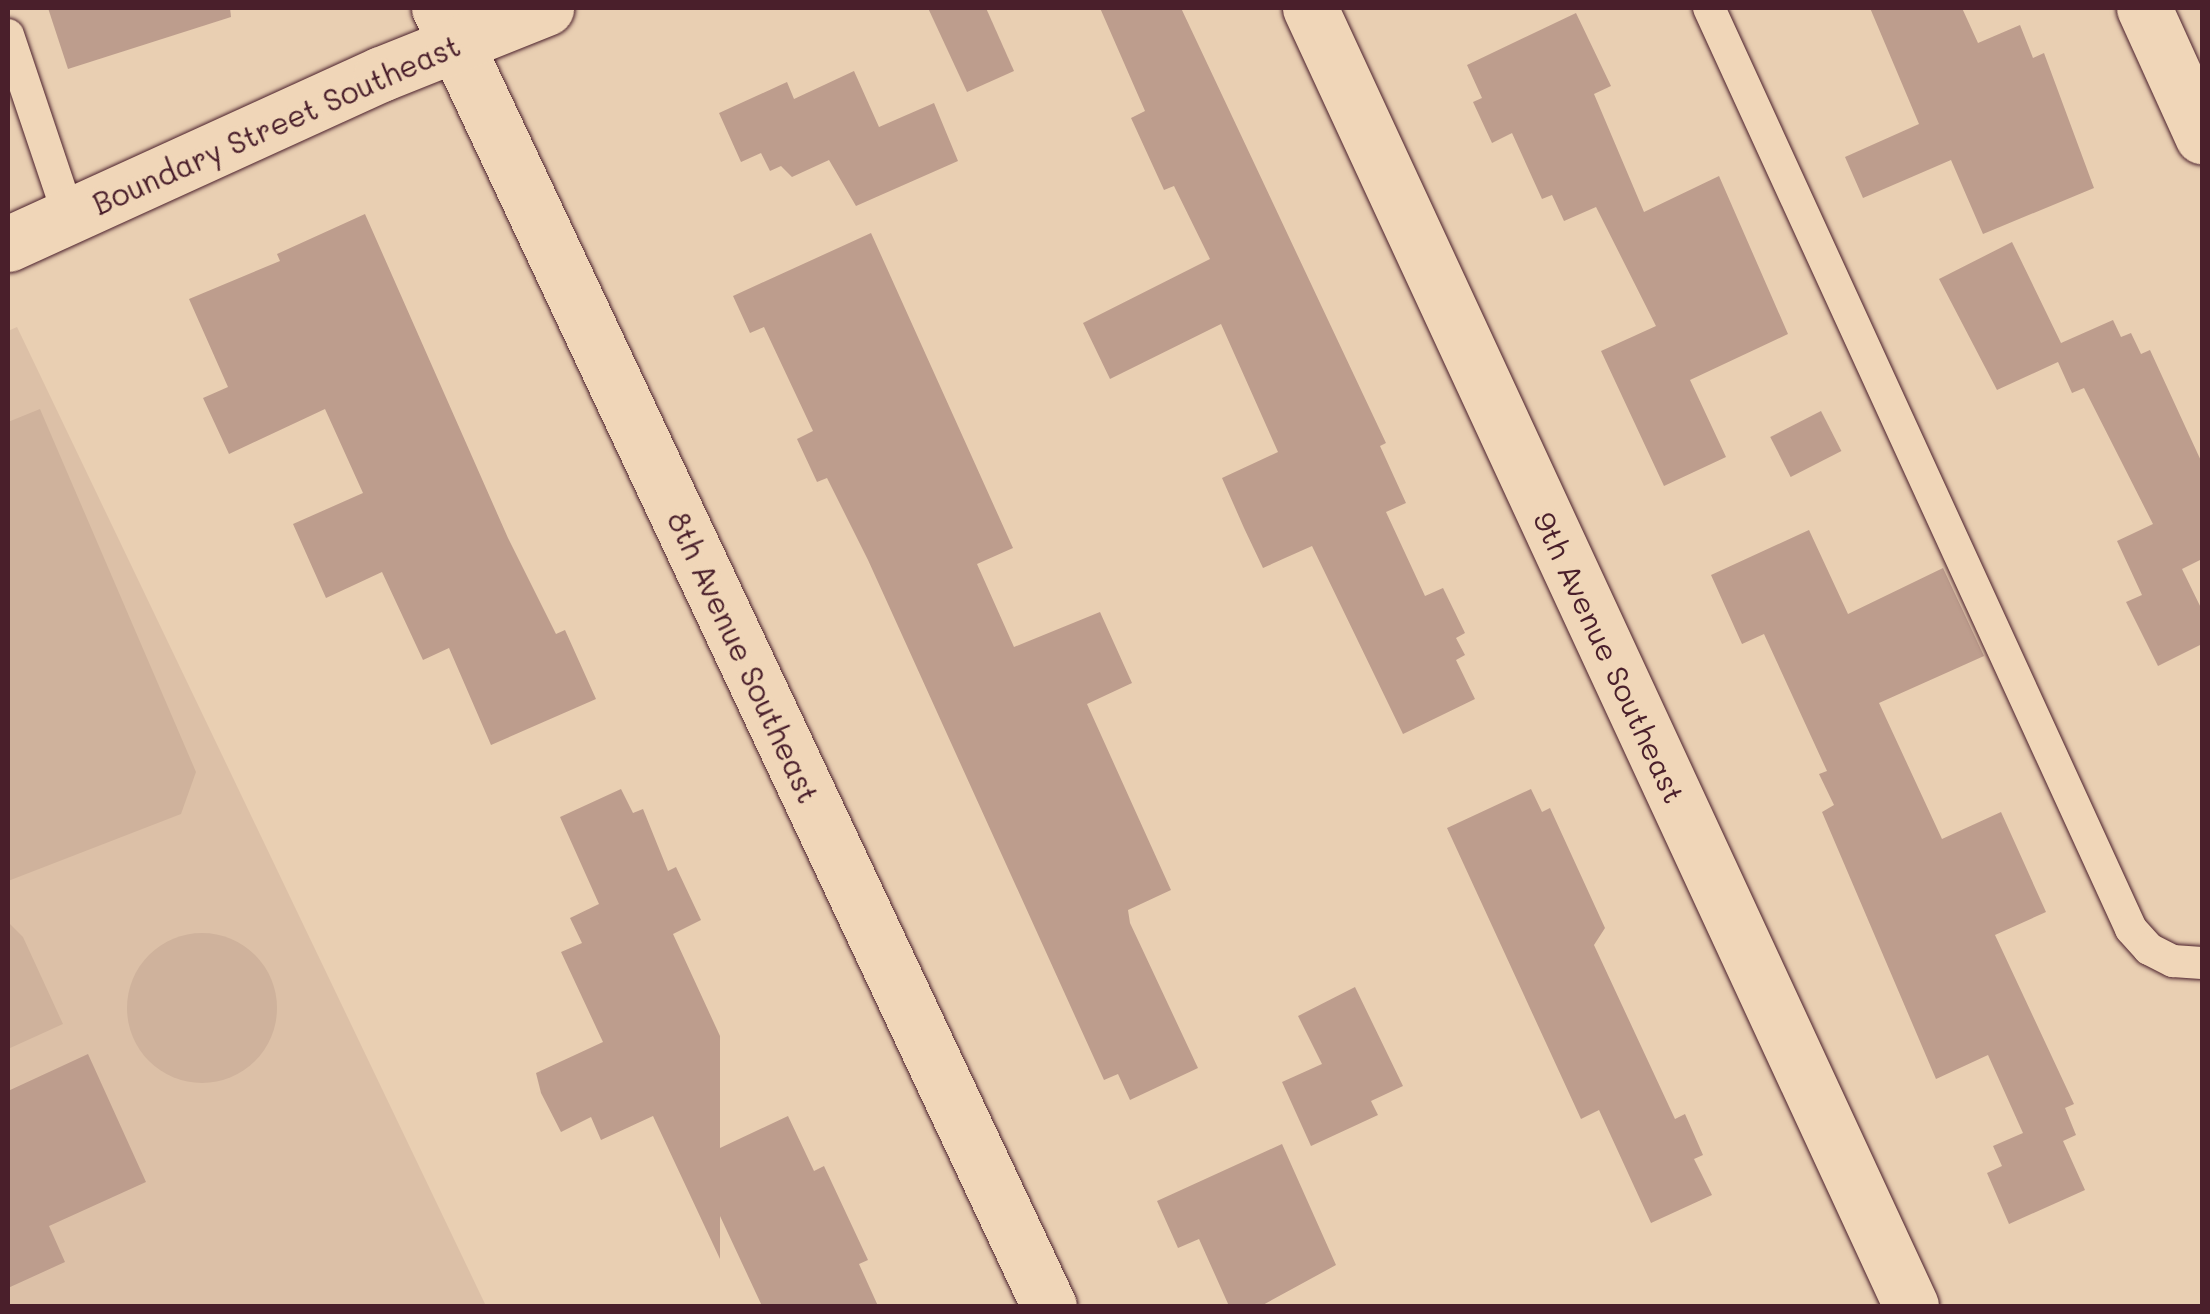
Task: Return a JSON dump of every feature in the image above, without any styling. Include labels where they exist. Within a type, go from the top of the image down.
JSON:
[{"type":"street","name":"Boundary Street Southeast","points":[[8,244],[448,26],[546,8]]},
{"type":"street","name":"9th Avenue Southeast","points":[[1310,8],[1911,1306]]},
{"type":"street","points":[[2144,8],[2202,136]]},
{"type":"street","name":"8th Avenue Southeast","points":[[448,26],[1049,1306]]},
{"type":"lane","points":[[1709,8],[2131,929],[2172,961],[2202,963]]},
{"type":"lane","points":[[8,36],[69,216]]},
{"type":"shaded area","points":[[17,327],[486,1306],[8,1306],[8,331]]},
{"type":"shaded area","points":[[40,409],[196,772],[181,814],[8,881],[8,422]]},
{"type":"shaded area","points":[[8,922],[23,937],[63,1024],[8,1049]]},
{"type":"shaded area","points":[[202,933],[231,939],[255,955],[271,979],[277,1008],[271,1037],[255,1061],[231,1077],[202,1083],[173,1077],[149,1061],[133,1037],[127,1008],[133,979],[149,955],[173,939]]},
{"type":"building","points":[[48,8],[230,8],[231,17],[68,69]]},
{"type":"building","points":[[928,8],[986,8],[1014,71],[967,92]]},
{"type":"building","points":[[1100,8],[1181,8],[1386,443],[1380,446],[1406,503],[1386,512],[1425,596],[1443,588],[1465,633],[1456,638],[1465,655],[1456,660],[1475,699],[1403,734],[1312,546],[1263,568],[1244,528],[1222,478],[1278,452],[1221,324],[1110,379],[1083,323],[1210,259],[1174,186],[1164,190],[1131,118],[1145,111]]},
{"type":"building","points":[[1870,8],[1962,8],[1978,43],[2020,25],[2033,58],[2044,53],[2094,188],[1983,234],[1951,160],[1863,198],[1845,157],[1919,124]]},
{"type":"building","points":[[1576,13],[1611,86],[1594,94],[1644,212],[1719,176],[1788,334],[1690,380],[1726,457],[1664,486],[1601,351],[1656,326],[1596,207],[1564,221],[1552,195],[1542,199],[1512,133],[1492,143],[1473,102],[1482,98],[1467,65]]},
{"type":"building","points":[[854,71],[879,127],[934,103],[958,161],[856,206],[829,160],[792,177],[781,166],[770,171],[761,153],[741,162],[719,113],[787,82],[794,99]]},
{"type":"building","points":[[365,214],[508,538],[556,634],[565,630],[596,699],[491,745],[449,648],[423,660],[382,572],[326,598],[293,524],[363,493],[325,409],[229,454],[203,398],[228,387],[189,299],[280,261],[277,254]]},
{"type":"building","points":[[871,233],[1013,548],[977,564],[1014,647],[1100,612],[1132,683],[1087,704],[1171,890],[1128,910],[1130,923],[1198,1068],[1130,1100],[1118,1074],[1104,1080],[868,560],[827,478],[817,482],[797,439],[813,431],[764,327],[750,333],[733,296]]},
{"type":"building","points":[[2012,242],[2061,343],[2113,320],[2121,337],[2131,333],[2141,354],[2150,350],[2202,463],[2202,559],[2182,569],[2202,610],[2202,644],[2158,666],[2126,602],[2142,595],[2117,541],[2153,524],[2084,388],[2072,393],[2058,362],[1997,390],[1939,279]]},
{"type":"building","points":[[1821,411],[1841,451],[1791,477],[1770,437]]},
{"type":"building","points":[[1809,530],[1848,614],[1943,568],[1984,656],[1879,703],[1942,839],[2001,812],[2046,912],[1995,935],[2074,1104],[2065,1108],[2076,1135],[2063,1141],[2085,1190],[2009,1224],[1987,1173],[2002,1166],[1993,1146],[2023,1133],[1988,1055],[1936,1079],[1822,812],[1834,805],[1819,774],[1827,771],[1764,634],[1742,644],[1711,575]]},
{"type":"building","points":[[621,789],[633,813],[643,809],[668,871],[676,867],[701,920],[673,934],[720,1036],[720,1148],[788,1116],[814,1171],[824,1166],[868,1260],[859,1264],[878,1306],[762,1306],[720,1216],[720,1259],[653,1116],[601,1140],[591,1117],[561,1132],[541,1093],[536,1073],[603,1042],[561,952],[582,943],[570,918],[599,904],[560,817]]},
{"type":"building","points":[[1531,789],[1542,812],[1550,808],[1605,928],[1594,945],[1675,1119],[1685,1114],[1703,1155],[1694,1159],[1712,1195],[1651,1223],[1599,1110],[1581,1119],[1447,828]]},
{"type":"building","points":[[1355,987],[1403,1086],[1371,1101],[1378,1115],[1311,1146],[1282,1082],[1322,1064],[1298,1016]]},
{"type":"building","points":[[88,1054],[146,1182],[49,1226],[65,1262],[8,1288],[8,1091]]},
{"type":"building","points":[[1282,1144],[1336,1265],[1261,1306],[1229,1306],[1199,1239],[1178,1248],[1157,1201]]}]
